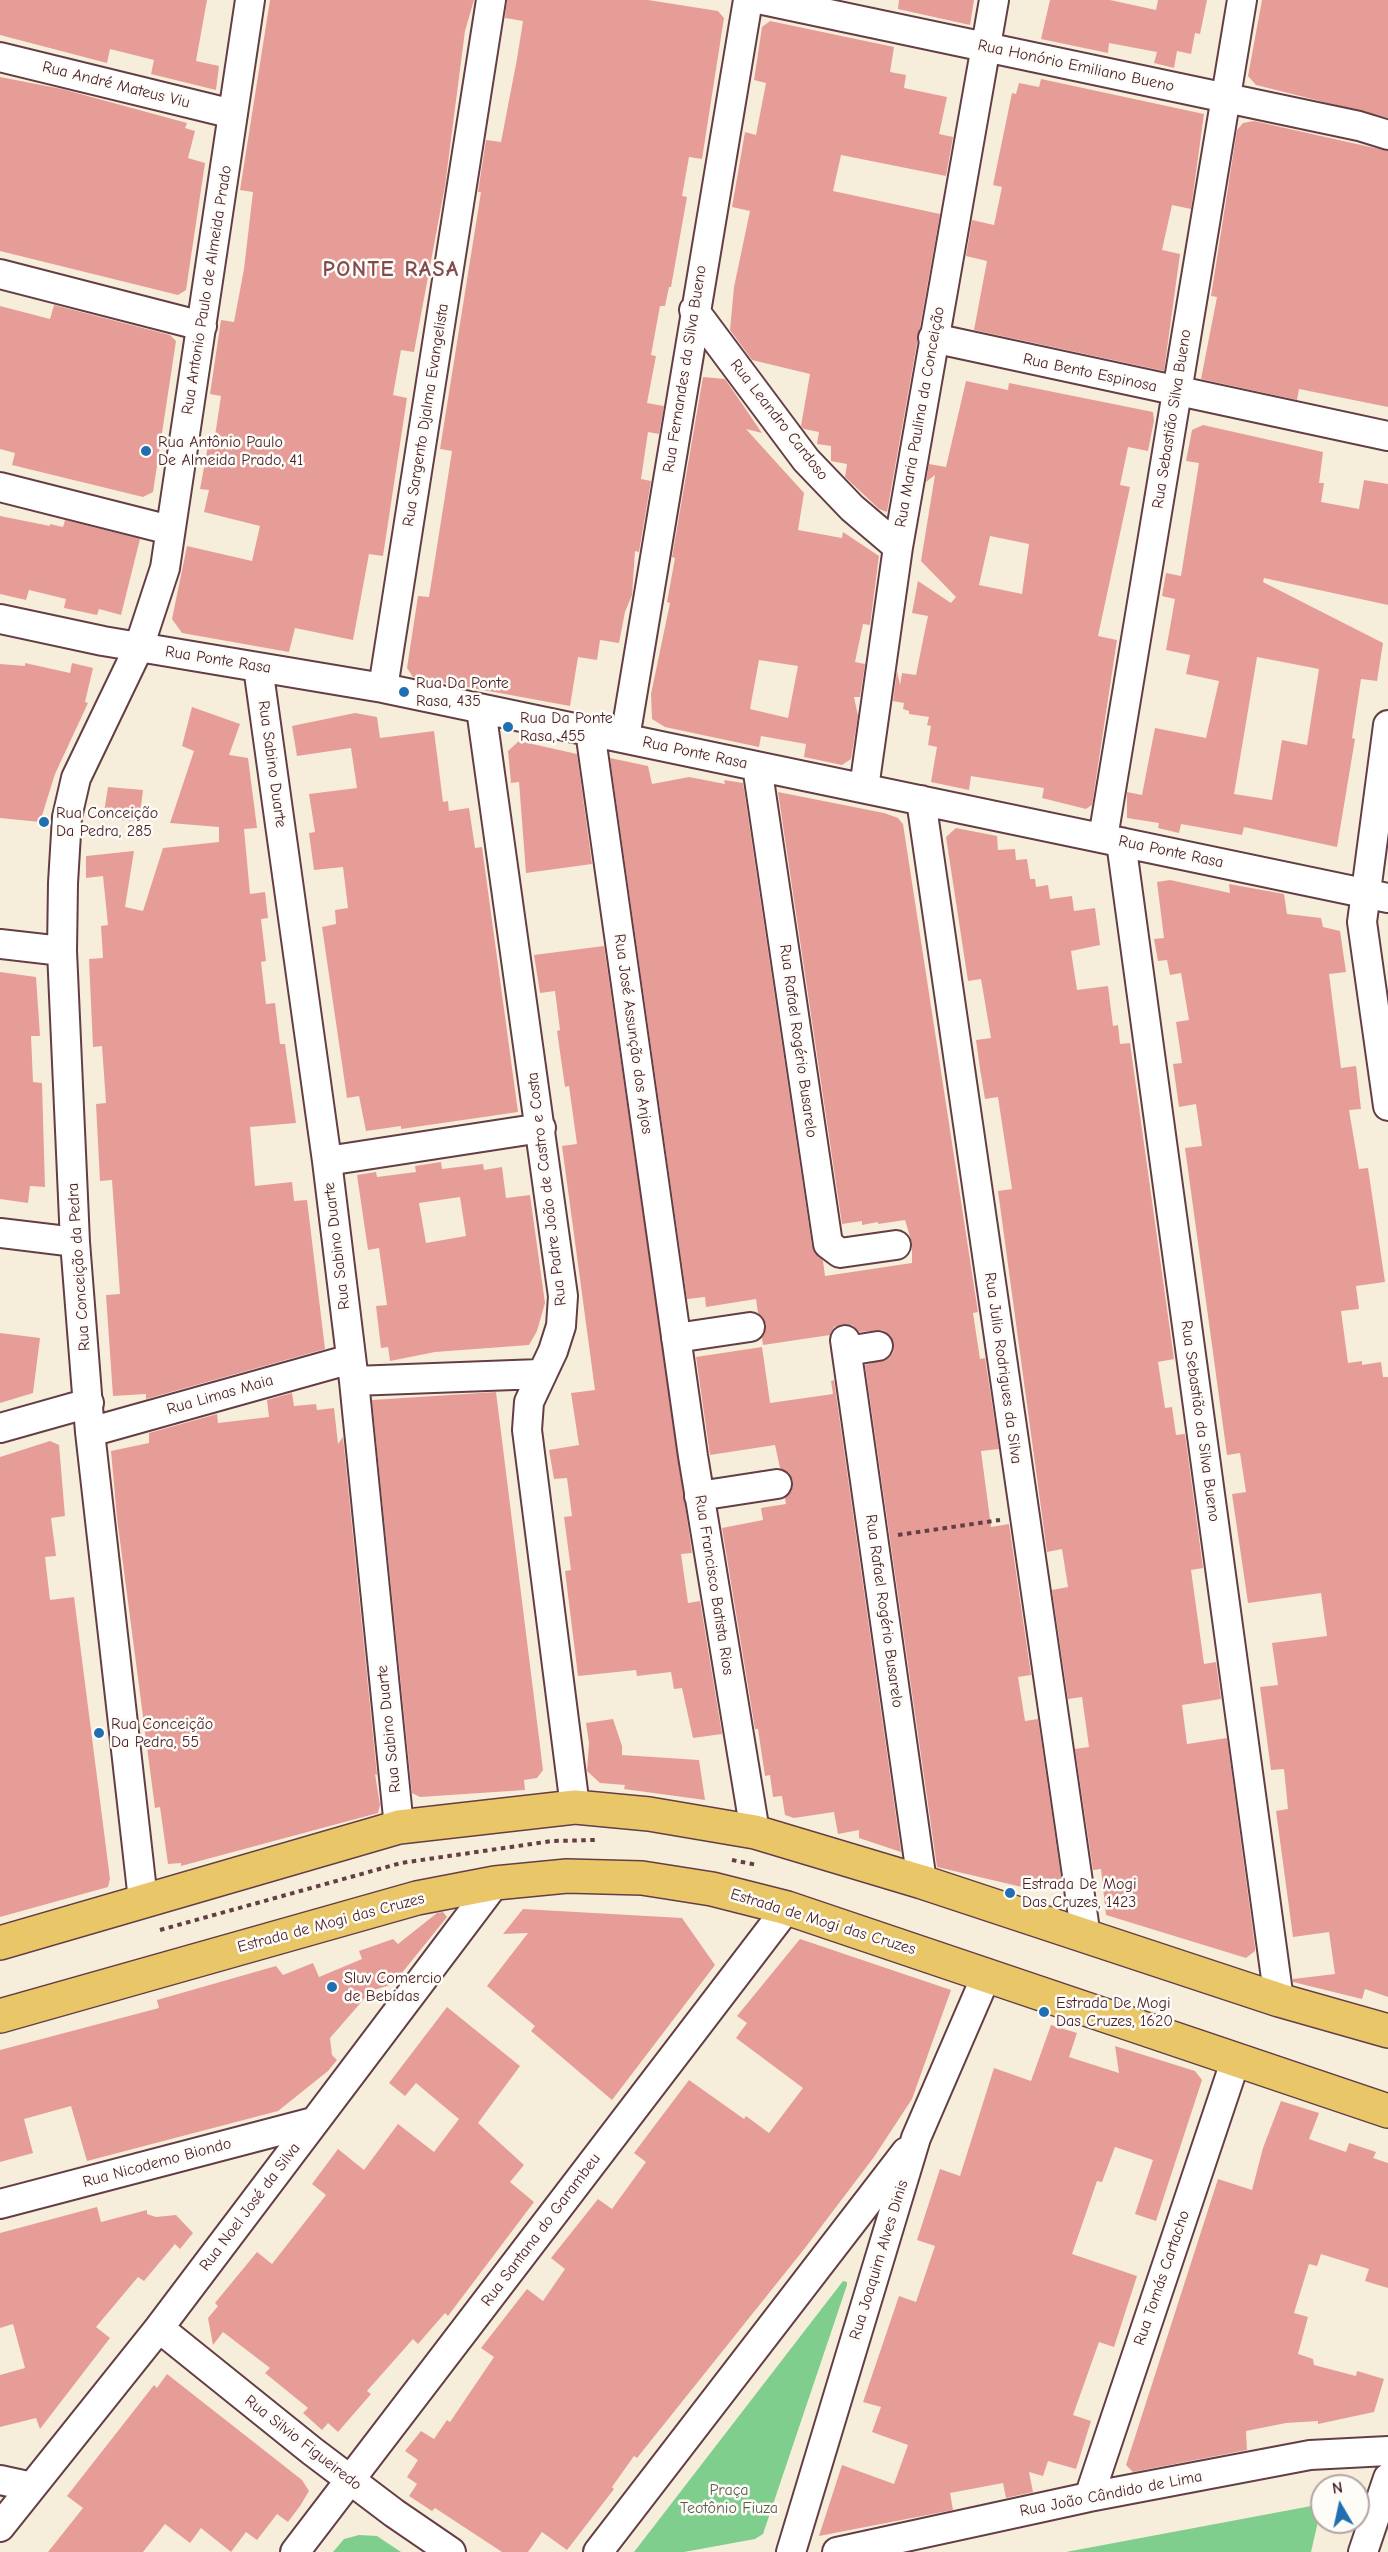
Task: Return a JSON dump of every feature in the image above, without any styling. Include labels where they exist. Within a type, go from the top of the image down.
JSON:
[{"type":"main road","points":[[0,1942],[399,1827],[575,1807],[649,1814],[755,1832],[922,1882],[1279,2000],[1388,2031]]},
{"type":"main road","name":"Estrada de Mogi das Cruzes","points":[[0,2016],[417,1898],[495,1883],[567,1876],[642,1878],[712,1889],[787,1908],[1388,2111]]},
{"type":"street","name":"Rua Antonio Paulo de Almeida Prado","points":[[139,647],[165,568],[250,0]]},
{"type":"street","name":"Rua Sargento Djalma Evangelista","points":[[383,688],[491,0]]},
{"type":"street","name":"Rua Fernandes da Silva Bueno","points":[[625,738],[694,310],[748,0]]},
{"type":"street","name":"Rua Honório Emiliano Bueno","points":[[763,0],[986,46],[1388,135]]},
{"type":"street","name":"Rua Maria Paulina da Conceição","points":[[864,788],[898,547],[994,0]]},
{"type":"street","name":"Rua Sebastião Silva Bueno","points":[[1112,840],[1176,392],[1242,0]]},
{"type":"street","name":"Rua André Mateus Viu","points":[[0,57],[233,114]]},
{"type":"street","points":[[0,274],[202,326]]},
{"type":"street","name":"Rua Leandro Cardoso","points":[[694,310],[806,460],[852,508],[898,547]]},
{"type":"street","name":"Rua Bento Espinosa","points":[[933,338],[1388,436]]},
{"type":"street","points":[[0,486],[170,530]]},
{"type":"street","name":"Rua Ponte Rasa","points":[[0,619],[139,647],[383,688],[1376,895]]},
{"type":"street","name":"Rua Conceição da Pedra","points":[[139,647],[76,778],[67,818],[62,951],[75,1242],[90,1432],[143,1900]]},
{"type":"street","name":"Rua Sabino Duarte","points":[[258,667],[327,1161],[352,1370],[399,1827]]},
{"type":"street","name":"Rua Padre João de Castro e Costa","points":[[481,709],[563,1296],[558,1334],[553,1351],[540,1374],[529,1402],[527,1430],[575,1807]]},
{"type":"street","points":[[1388,725],[1376,895],[1362,922],[1388,1106]]},
{"type":"street","name":"Rua José Assunção dos Anjos","points":[[590,731],[676,1338]]},
{"type":"street","name":"Rua Rafael Rogério Busarelo","points":[[757,766],[828,1244],[840,1253],[896,1245]]},
{"type":"street","name":"Rua Julio Rodrigues da Silva","points":[[921,800],[1086,1937]]},
{"type":"street","name":"Rua Sebastião da Silva Bueno","points":[[1112,840],[1279,2000]]},
{"type":"street","points":[[0,944],[62,951]]},
{"type":"street","points":[[327,1161],[541,1128]]},
{"type":"street","points":[[0,1233],[75,1242]]},
{"type":"street","points":[[676,1338],[750,1327]]},
{"type":"street","name":"Rua Francisco Batista Rios","points":[[676,1338],[699,1496],[755,1832]]},
{"type":"street","name":"Rua Rafael Rogério Busarelo","points":[[878,1346],[846,1346],[922,1882]]},
{"type":"street","name":"Rua Limas Maia","points":[[90,1432],[352,1370],[540,1374]]},
{"type":"street","points":[[0,1428],[89,1403]]},
{"type":"street","points":[[699,1496],[777,1484]]},
{"type":"street","name":"Rua Noel José da Silva","points":[[0,2527],[159,2328],[495,1883]]},
{"type":"street","name":"Rua Santana do Garambeu","points":[[295,2552],[787,1908]]},
{"type":"street","name":"Rua Joaquim Alves Dinis","points":[[791,2552],[916,2138],[987,1974]]},
{"type":"street","name":"Rua Tomás Cartacho","points":[[1089,2497],[1236,2059]]},
{"type":"street","name":"Rua Nicodemo Biondo","points":[[0,2204],[313,2122]]},
{"type":"street","points":[[598,2552],[916,2138]]},
{"type":"street","points":[[842,2234],[880,2258]]},
{"type":"street","name":"Rua Silvio Figueiredo","points":[[159,2328],[350,2480],[451,2552]]},
{"type":"street","name":"Rua João Cândido de Lima","points":[[837,2552],[1089,2497],[1311,2455],[1388,2451]]},
{"type":"street","points":[[1363,2552],[1388,2478]]},
{"type":"street","points":[[0,2480],[32,2487]]},
{"type":"path","points":[[873,1538],[1025,1516]]},
{"type":"path","points":[[149,1933],[401,1863],[552,1841],[598,1840]]},
{"type":"path","points":[[721,1858],[765,1867]]},
{"type":"green space","name":"Praça Teotônio Fiuza","points":[[843,2281],[847,2282],[847,2285],[763,2534],[755,2539],[684,2552],[634,2552]]},
{"type":"green space","points":[[1310,2506],[1310,2534],[1315,2534],[1311,2552],[1066,2552]]},
{"type":"green space","points":[[359,2535],[377,2536],[401,2552],[333,2552],[344,2539]]},
{"type":"building","points":[[0,0],[207,0],[196,61],[219,66],[216,90],[151,74],[154,60],[110,49],[107,63],[0,35]]},
{"type":"building","points":[[270,0],[474,0],[465,31],[445,186],[414,352],[401,350],[393,395],[407,398],[383,556],[369,554],[353,640],[295,628],[289,652],[182,633],[172,619],[187,546],[252,561],[260,526],[204,512],[209,490],[200,489],[210,435],[215,436],[221,396],[210,394],[221,320],[234,322],[244,269],[253,192],[240,190]]},
{"type":"building","points":[[507,0],[648,0],[718,11],[724,18],[702,159],[689,157],[682,196],[687,197],[671,287],[669,287],[665,306],[660,306],[651,355],[656,356],[647,403],[664,406],[659,434],[648,432],[641,479],[651,481],[639,552],[635,551],[632,595],[625,612],[619,643],[600,640],[597,660],[578,657],[570,706],[413,677],[407,668],[418,596],[429,597],[452,451],[440,449],[481,192],[478,192],[486,140],[501,142],[523,21],[505,18]]},
{"type":"building","points":[[899,0],[974,0],[970,25],[898,9]]},
{"type":"building","points":[[1050,0],[1110,0],[1156,10],[1158,0],[1207,0],[1200,34],[1195,33],[1191,54],[1177,51],[1174,68],[1154,63],[1157,52],[1109,43],[1108,53],[1041,39]]},
{"type":"building","points":[[1262,0],[1388,0],[1388,118],[1256,85],[1248,76]]},
{"type":"building","points":[[770,21],[894,47],[890,72],[906,75],[904,88],[947,97],[939,134],[953,137],[946,176],[841,155],[833,191],[940,214],[887,512],[879,509],[845,477],[847,464],[831,461],[831,446],[817,444],[819,432],[804,429],[801,426],[810,374],[752,360],[730,330],[734,287],[750,211],[732,207],[745,132],[756,135],[766,83],[754,80],[762,27]]},
{"type":"building","points":[[0,77],[62,89],[187,123],[185,128],[195,131],[188,158],[205,163],[186,290],[178,295],[0,251]]},
{"type":"building","points":[[1041,79],[1204,114],[1191,209],[1172,205],[1162,250],[1180,254],[1164,371],[974,330],[987,261],[966,256],[972,220],[994,225],[1002,187],[993,185],[1012,93],[1016,94],[1019,83],[1039,87]]},
{"type":"building","points":[[1254,121],[1388,151],[1388,407],[1299,389],[1297,400],[1201,379],[1217,297],[1211,296],[1237,130],[1243,123]]},
{"type":"building","points":[[54,305],[170,335],[176,341],[153,492],[143,497],[12,465],[15,453],[0,449],[0,306],[50,319]]},
{"type":"building","points":[[703,377],[725,379],[762,433],[746,429],[804,493],[798,530],[842,538],[843,532],[879,556],[870,625],[863,624],[855,662],[865,664],[860,697],[854,697],[858,716],[851,759],[842,765],[804,757],[806,744],[761,736],[759,747],[665,727],[652,719],[651,694],[670,603],[667,602],[675,558],[672,557]],"holes":[[[759,660],[798,666],[788,718],[750,709]]]},
{"type":"building","points":[[966,381],[1008,390],[1009,383],[1153,412],[1154,421],[1148,451],[1128,447],[1120,485],[1130,487],[1098,636],[1117,640],[1092,805],[1086,809],[1042,798],[1044,788],[971,776],[969,790],[931,782],[937,747],[928,745],[931,726],[927,725],[929,717],[909,714],[909,711],[903,709],[904,703],[893,701],[897,671],[900,685],[902,673],[916,675],[928,616],[912,613],[918,581],[951,603],[956,597],[921,561],[935,475],[926,482],[929,464],[946,467]],"holes":[[[990,536],[1029,544],[1022,594],[979,585]]]},
{"type":"building","points":[[1203,425],[1323,452],[1319,483],[1324,483],[1321,502],[1359,509],[1364,480],[1388,484],[1388,605],[1264,578],[1263,582],[1383,643],[1377,681],[1361,679],[1352,738],[1355,739],[1337,847],[1244,827],[1242,835],[1181,824],[1179,833],[1158,828],[1159,823],[1127,818],[1127,792],[1142,795],[1155,728],[1206,738],[1219,681],[1186,674],[1190,655],[1166,650],[1175,599],[1162,596],[1166,573],[1181,576],[1199,463],[1186,461],[1192,430]],"holes":[[[1257,657],[1319,669],[1307,745],[1282,740],[1272,800],[1234,794]]]},
{"type":"building","points":[[0,516],[63,527],[65,520],[140,539],[121,615],[99,609],[97,615],[64,608],[66,599],[29,590],[26,600],[0,594]]},
{"type":"building","points":[[25,663],[70,673],[72,663],[93,668],[85,702],[88,703],[55,774],[40,822],[0,818],[0,664],[25,666]]},
{"type":"building","points":[[192,707],[240,724],[229,755],[248,758],[257,828],[244,829],[250,894],[265,892],[268,918],[261,919],[266,961],[261,962],[266,1004],[275,1003],[280,1044],[285,1044],[296,1123],[250,1127],[255,1186],[292,1182],[294,1201],[307,1200],[325,1349],[146,1399],[146,1394],[113,1396],[106,1295],[120,1294],[112,1180],[100,1181],[96,1104],[106,1103],[102,1046],[93,1047],[89,959],[103,958],[101,926],[108,925],[103,876],[86,878],[86,856],[134,851],[125,907],[143,911],[163,848],[219,842],[219,827],[170,823],[194,751],[182,746]]},
{"type":"building","points":[[355,713],[377,717],[380,738],[434,731],[443,802],[448,801],[449,811],[469,808],[475,848],[482,847],[518,1112],[401,1129],[401,1126],[366,1131],[359,1096],[347,1098],[322,927],[336,924],[335,910],[348,908],[343,867],[314,870],[309,833],[315,832],[309,794],[357,788],[351,748],[297,756],[292,726]]},
{"type":"building","points":[[519,741],[577,754],[592,864],[526,873],[519,782],[511,783],[508,751]]},
{"type":"building","points":[[610,758],[648,766],[652,784],[689,777],[725,784],[724,780],[743,783],[812,1246],[823,1261],[825,1276],[912,1263],[912,1243],[905,1220],[878,1224],[878,1222],[862,1225],[862,1221],[842,1224],[778,792],[884,813],[898,818],[903,824],[978,1312],[973,1313],[980,1359],[985,1358],[999,1449],[981,1451],[991,1527],[1009,1524],[1031,1675],[1018,1677],[1025,1721],[1038,1719],[1062,1884],[1026,1888],[937,1867],[865,1365],[889,1358],[894,1351],[891,1336],[883,1330],[859,1332],[852,1325],[843,1324],[834,1327],[830,1335],[763,1345],[762,1338],[766,1324],[758,1313],[756,1299],[706,1307],[705,1297],[687,1299]]},
{"type":"building","points":[[108,787],[143,790],[139,821],[103,819]]},
{"type":"building","points":[[956,828],[997,836],[998,850],[1015,849],[1016,860],[1027,859],[1030,879],[1035,879],[1036,887],[1048,885],[1050,899],[1072,896],[1074,911],[1095,908],[1100,945],[1071,951],[1077,990],[1108,986],[1113,1026],[1118,1025],[1120,1044],[1130,1043],[1174,1359],[1158,1362],[1165,1408],[1172,1407],[1176,1435],[1185,1434],[1203,1568],[1191,1570],[1204,1664],[1216,1662],[1221,1699],[1182,1705],[1187,1744],[1227,1738],[1255,1947],[1255,1951],[1246,1958],[1106,1915],[1101,1869],[1093,1870],[1075,1749],[1089,1747],[1082,1697],[1068,1699],[1052,1590],[1068,1587],[1062,1549],[1047,1552],[998,1191],[1012,1189],[998,1097],[985,1099],[976,1040],[991,1038],[981,979],[968,981],[946,837]]},
{"type":"building","points":[[1170,880],[1230,893],[1229,884],[1284,894],[1287,914],[1321,918],[1323,927],[1340,931],[1346,972],[1329,974],[1341,1068],[1356,1066],[1361,1109],[1349,1110],[1359,1169],[1368,1168],[1385,1282],[1356,1286],[1359,1309],[1341,1311],[1348,1363],[1362,1361],[1362,1365],[1381,1362],[1383,1377],[1388,1377],[1388,1997],[1365,1989],[1362,1999],[1293,1982],[1293,1979],[1335,1974],[1329,1932],[1293,1937],[1276,1811],[1288,1809],[1284,1769],[1271,1770],[1260,1687],[1278,1685],[1272,1643],[1327,1636],[1321,1593],[1248,1603],[1232,1494],[1246,1492],[1240,1453],[1227,1455],[1185,1148],[1202,1146],[1196,1104],[1179,1107],[1173,1064],[1182,1063],[1176,1022],[1189,1020],[1181,973],[1170,975],[1167,960],[1158,961],[1154,939],[1164,938],[1157,882]]},
{"type":"building","points":[[604,946],[692,1553],[681,1554],[688,1603],[700,1601],[722,1734],[693,1738],[682,1688],[674,1689],[671,1672],[637,1676],[636,1670],[578,1676],[565,1571],[571,1570],[564,1517],[572,1516],[567,1478],[554,1479],[549,1450],[579,1445],[571,1393],[595,1390],[562,1146],[577,1144],[569,1086],[565,1087],[557,1031],[560,1030],[555,991],[540,993],[534,955]]},
{"type":"building","points":[[0,972],[36,977],[40,1036],[31,1036],[33,1082],[42,1083],[45,1187],[30,1186],[28,1203],[0,1199]]},
{"type":"building","points":[[441,1162],[442,1169],[483,1164],[484,1170],[502,1167],[506,1198],[530,1195],[545,1303],[537,1331],[529,1345],[435,1352],[390,1361],[388,1347],[381,1348],[376,1306],[387,1305],[379,1248],[368,1250],[357,1175],[376,1172],[377,1177],[416,1172],[415,1166]],"holes":[[[460,1197],[466,1236],[426,1243],[419,1203]]]},
{"type":"building","points":[[0,1333],[40,1338],[33,1393],[0,1403]]},
{"type":"building","points":[[762,1347],[770,1403],[833,1394],[831,1381],[834,1380],[901,1852],[859,1838],[859,1830],[838,1834],[834,1812],[794,1818],[785,1815],[782,1796],[773,1797],[770,1775],[765,1776],[758,1729],[755,1729],[722,1528],[763,1520],[761,1508],[786,1504],[785,1498],[792,1490],[793,1481],[789,1473],[780,1468],[775,1445],[710,1455],[696,1357]]},
{"type":"building","points":[[496,1392],[543,1770],[537,1778],[524,1780],[525,1790],[420,1797],[412,1793],[372,1400]]},
{"type":"building","points":[[292,1393],[294,1406],[316,1404],[317,1410],[334,1408],[338,1444],[343,1437],[377,1775],[375,1774],[380,1805],[378,1813],[181,1866],[181,1863],[168,1864],[160,1807],[155,1808],[117,1518],[111,1451],[149,1443],[149,1433],[217,1414],[218,1423],[269,1417],[267,1400]]},
{"type":"building","points":[[50,1441],[59,1445],[65,1516],[51,1518],[56,1556],[45,1557],[50,1600],[74,1597],[110,1879],[108,1887],[0,1917],[0,1457]]},
{"type":"building","points":[[613,1719],[622,1746],[622,1755],[699,1760],[705,1800],[624,1789],[625,1785],[600,1783],[587,1771],[589,1743],[586,1723]]},
{"type":"building","points":[[523,1909],[682,1918],[715,1965],[612,2100],[531,2031],[535,2026],[487,1986],[528,1933],[503,1934]]},
{"type":"building","points":[[443,1912],[447,1917],[393,1984],[371,1991],[330,2038],[332,2055],[337,2060],[328,2071],[278,2111],[87,2161],[71,2106],[24,2119],[33,2153],[0,2162],[0,2050],[159,2008],[157,2000],[276,1966],[283,1975],[313,1963],[319,1977],[362,1959],[359,1951],[393,1939],[398,1944],[437,1913]]},
{"type":"building","points":[[800,1939],[951,1990],[912,2099],[874,2157],[805,2248],[637,2458],[634,2456],[612,2487],[614,2489],[567,2550],[542,2532],[528,2552],[502,2552],[435,2508],[432,2511],[409,2496],[417,2484],[407,2477],[418,2460],[405,2451],[421,2431],[434,2439],[447,2420],[450,2422],[494,2357],[481,2348],[527,2289],[543,2301],[565,2269],[551,2258],[598,2199],[612,2209],[646,2162],[634,2153],[689,2080],[744,2119],[746,2116],[769,2133],[803,2088],[736,2038],[747,2023],[737,2016]]},
{"type":"building","points":[[447,2007],[520,2066],[478,2123],[524,2165],[510,2182],[534,2202],[448,2316],[445,2313],[418,2344],[413,2339],[367,2391],[371,2394],[338,2432],[328,2423],[322,2430],[303,2413],[308,2408],[265,2373],[270,2368],[223,2332],[213,2345],[208,2318],[218,2306],[215,2303],[257,2252],[272,2264],[326,2195],[312,2184],[338,2149],[364,2170],[398,2124],[434,2152],[459,2119],[416,2083],[405,2096],[389,2083]]},
{"type":"building","points":[[1051,2025],[1077,2033],[1069,2057],[1119,2073],[1115,2046],[1195,2071],[1202,2080],[1156,2221],[1135,2214],[1153,2160],[1115,2147],[1102,2182],[1097,2181],[1072,2254],[1137,2276],[1114,2347],[1099,2342],[1073,2415],[1091,2421],[1076,2469],[1048,2461],[1043,2476],[1029,2472],[1033,2492],[1006,2498],[1003,2483],[950,2493],[953,2510],[819,2536],[842,2465],[894,2484],[908,2445],[872,2432],[881,2407],[863,2402],[899,2296],[916,2302],[935,2246],[917,2240],[940,2169],[960,2176],[994,2068],[1031,2081]]},
{"type":"building","points":[[1281,2101],[1319,2113],[1309,2139],[1346,2152],[1349,2143],[1376,2152],[1373,2158],[1388,2163],[1388,2288],[1365,2281],[1369,2269],[1321,2254],[1317,2266],[1309,2264],[1294,2313],[1308,2317],[1298,2354],[1313,2359],[1314,2365],[1356,2376],[1357,2371],[1384,2379],[1374,2412],[1318,2424],[1318,2421],[1286,2423],[1246,2431],[1247,2450],[1133,2472],[1126,2465],[1218,2179],[1252,2190],[1263,2148]]},
{"type":"building","points":[[97,2207],[101,2222],[147,2210],[147,2214],[156,2217],[176,2215],[193,2233],[180,2249],[175,2244],[144,2281],[138,2277],[96,2327],[110,2338],[40,2429],[36,2418],[0,2427],[0,2375],[25,2368],[13,2324],[0,2328],[0,2233]]},
{"type":"building","points":[[167,2374],[302,2480],[309,2491],[300,2506],[288,2522],[277,2514],[257,2540],[246,2532],[231,2552],[201,2528],[190,2543],[165,2524],[143,2552],[48,2552],[83,2508],[67,2496],[154,2385],[157,2388]]},
{"type":"place","name":"Rua Antônio Paulo De Almeida Prado, 41","points":[[146,451]]},
{"type":"place","name":"Rua Da Ponte Rasa, 435","points":[[404,692]]},
{"type":"place","name":"Rua Da Ponte Rasa, 455","points":[[508,727]]},
{"type":"place","name":"Rua Conceição Da Pedra, 285","points":[[44,822]]},
{"type":"place","name":"Rua Conceição Da Pedra, 55","points":[[99,1733]]},
{"type":"place","name":"Estrada De Mogi Das Cruzes, 1423","points":[[1010,1893]]},
{"type":"place","name":"Sluv Comercio de Bebidas","points":[[332,1987]]},
{"type":"place","name":"Estrada De Mogi Das Cruzes, 1620","points":[[1044,2012]]},
{"type":"district","name":"PONTE RASA","points":[[391,270]]}]
